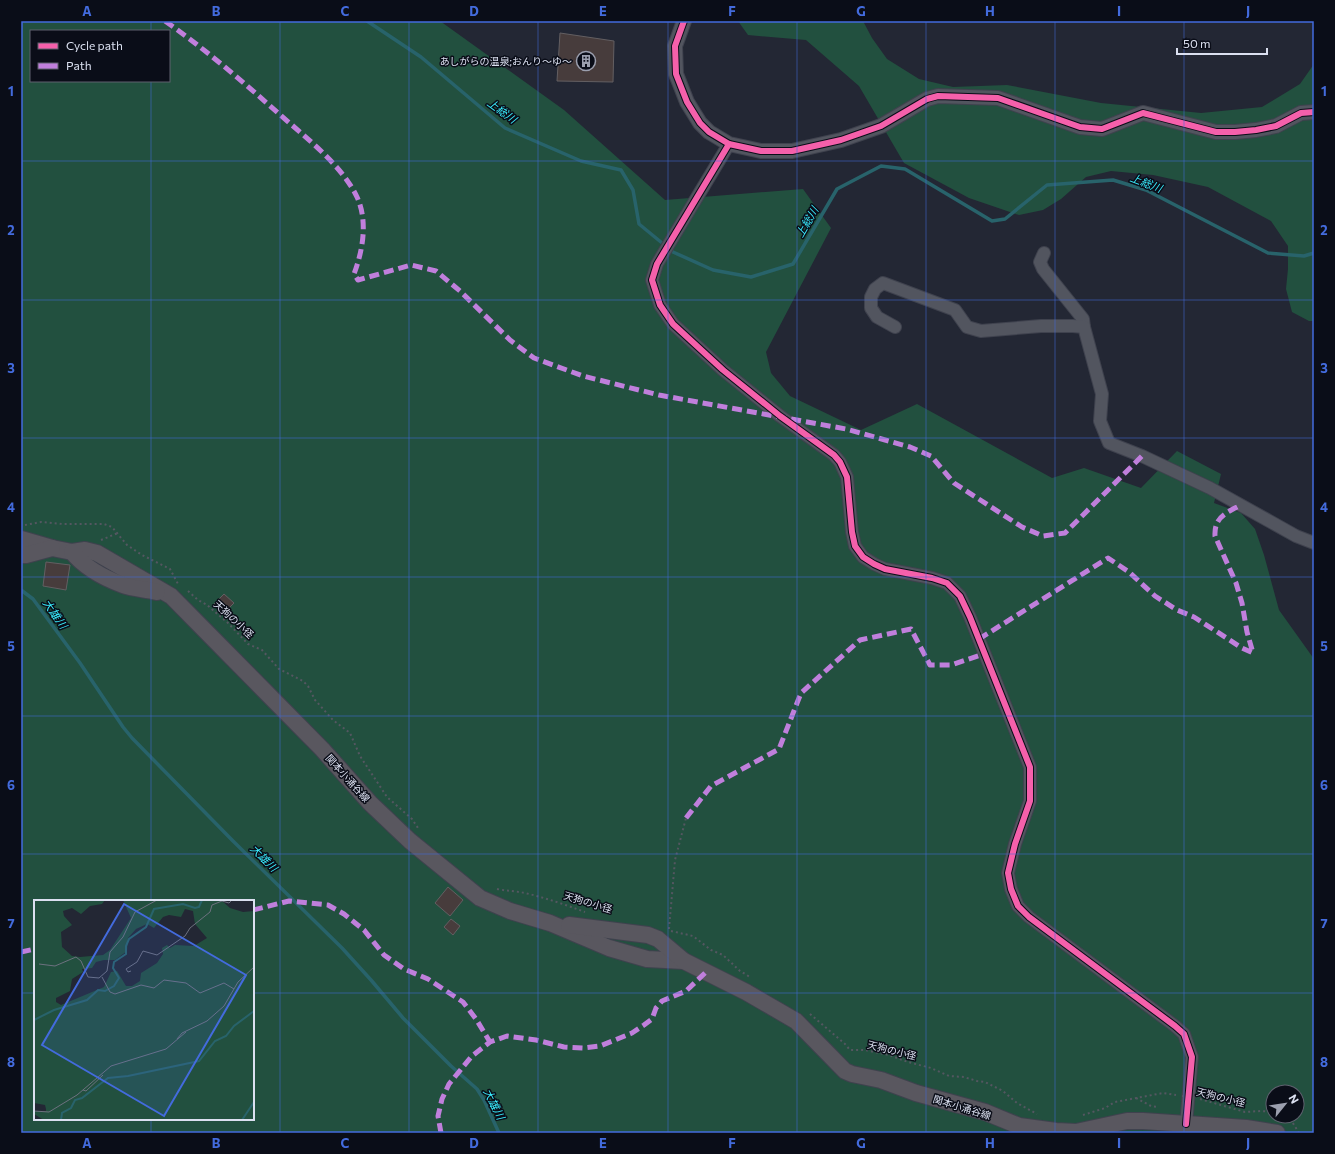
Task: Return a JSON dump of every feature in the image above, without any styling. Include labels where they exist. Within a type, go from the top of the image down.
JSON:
[{"type":"main road","name":"関本小涌谷線","points":[[21,539],[72,552],[86,550],[97,553],[172,596],[322,749],[370,804],[410,841],[480,898],[510,911],[550,923],[609,948],[647,959],[684,961]]},
{"type":"main road","name":"関本小涌谷線","points":[[21,555],[52,548]]},
{"type":"main road","name":"関本小涌谷線","points":[[550,923],[648,935],[658,939],[684,961],[746,992],[796,1021],[845,1071],[852,1074],[881,1080],[916,1093],[985,1112],[1019,1126],[1056,1132],[1086,1130],[1127,1122],[1143,1121],[1246,1128],[1277,1133]]},
{"type":"street","points":[[684,21],[675,46],[676,74],[687,102],[700,123],[709,132],[729,144],[761,151],[792,151],[841,140],[881,126],[927,99],[938,96],[998,98],[1080,127],[1102,129],[1143,114],[1216,132],[1235,132],[1276,126],[1301,113],[1314,112]]},
{"type":"street","points":[[729,144],[657,264],[652,280],[660,306],[674,324],[723,370],[780,416],[834,455],[840,462],[847,477],[852,532],[855,546],[863,557],[885,569],[932,578],[947,583],[960,596],[970,617],[1030,767],[1030,801],[1015,844],[1008,873],[1011,889],[1018,906],[1029,918],[1176,1026],[1184,1034],[1192,1057],[1186,1124]]},
{"type":"street","points":[[1044,253],[1040,262],[1043,268],[1083,319],[1102,394],[1100,421],[1109,443],[1142,456],[1210,488],[1296,536],[1314,543]]},
{"type":"street","points":[[895,327],[877,317],[871,308],[871,297],[875,289],[883,284],[955,310],[967,326],[981,331],[1041,326],[1084,327]]},
{"type":"path","points":[[668,946],[675,860],[686,818]]},
{"type":"path","points":[[669,930],[693,936],[711,950],[723,955],[740,971],[753,979]]},
{"type":"path","points":[[1135,1098],[1152,1106]]},
{"type":"path","points":[[1293,1124],[1299,1133]]},
{"type":"path","points":[[1308,1133],[1314,1133]]},
{"type":"green space","points":[[21,21],[440,21],[564,110],[665,200],[803,189],[831,228],[766,352],[771,373],[790,396],[861,430],[917,404],[1052,478],[1084,468],[1141,488],[1177,451],[1221,474],[1214,503],[1241,513],[1255,529],[1264,555],[1279,610],[1314,659],[1314,1133],[21,1133]]},
{"type":"green space","points":[[738,21],[863,21],[872,38],[887,59],[919,79],[953,87],[1007,85],[1101,103],[1201,113],[1262,107],[1300,84],[1314,64],[1314,321],[1309,321],[1292,312],[1286,289],[1288,246],[1271,221],[1208,187],[1153,175],[1111,171],[1086,177],[1061,199],[1043,210],[1019,215],[969,198],[904,163],[859,86],[806,40],[748,35]]},
{"type":"building","name":"あしがらの温泉;おんり〜ゆ〜","points":[[560,33],[614,41],[613,82],[557,81]]},
{"type":"building","points":[[46,562],[70,565],[66,590],[43,586]]},
{"type":"building","points":[[224,594],[234,603],[224,613],[214,604]]},
{"type":"building","points":[[448,887],[463,900],[450,916],[435,903]]},
{"type":"building","points":[[451,919],[460,926],[453,935],[444,927]]},
{"type":"waterway","name":"上総川","points":[[367,21],[421,57],[505,128],[581,161],[621,170],[633,190],[639,224],[673,252],[713,270],[751,277],[793,264],[837,189],[881,166],[905,169],[992,221],[1005,219],[1047,185],[1113,180],[1146,190],[1268,253],[1304,256],[1314,253]]},
{"type":"waterway","name":"大雄川","points":[[21,590],[33,599],[132,738],[233,841],[342,948],[403,1018],[451,1066],[477,1089],[484,1100],[499,1133]]},
{"type":"marked path","points":[[165,21],[209,54],[251,89],[322,152],[342,174],[357,197],[362,216],[362,245],[354,274],[358,280],[411,265],[436,271],[460,291],[510,340],[534,358],[583,376],[659,395],[846,429],[910,447],[931,456],[954,483],[1022,527],[1043,536],[1065,533],[1142,456]]},
{"type":"marked path","points":[[979,639],[1108,558],[1129,572],[1155,596],[1177,610],[1194,617],[1242,648],[1253,653],[1236,583],[1215,536],[1217,524],[1222,516],[1241,505]]},
{"type":"marked path","points":[[686,818],[711,786],[779,749],[801,693],[860,640],[911,629],[930,665],[951,665],[984,654]]},
{"type":"marked path","points":[[254,910],[289,901],[328,905],[344,914],[364,930],[384,955],[404,969],[428,979],[463,1002],[476,1019],[490,1042]]},
{"type":"marked path","points":[[21,952],[34,949]]},
{"type":"marked path","points":[[441,1133],[438,1116],[442,1099],[449,1084],[472,1056],[490,1042],[507,1036],[536,1040],[564,1047],[583,1048],[600,1046],[632,1033],[644,1025],[652,1019],[656,1008],[662,1001],[686,991],[705,973]]},
{"type":"cycle path","points":[[684,21],[675,46],[676,74],[687,102],[700,123],[709,132],[729,144],[761,151],[792,151],[841,140],[881,126],[927,99],[938,96],[998,98],[1080,127],[1102,129],[1143,113],[1216,132],[1235,132],[1276,126],[1301,113],[1314,112]]},
{"type":"cycle path","name":"天狗の小径","points":[[729,144],[657,264],[652,280],[660,305],[673,324],[723,370],[780,416],[834,455],[840,462],[847,477],[852,532],[855,546],[863,557],[885,569],[932,578],[947,583],[960,596],[970,617],[1030,767],[1030,801],[1015,844],[1008,873],[1011,889],[1018,906],[1029,917],[1184,1034],[1192,1057],[1186,1124]]},
{"type":"place","name":"あしがらの温泉;おんり〜ゆ〜","points":[[586,61]]}]
